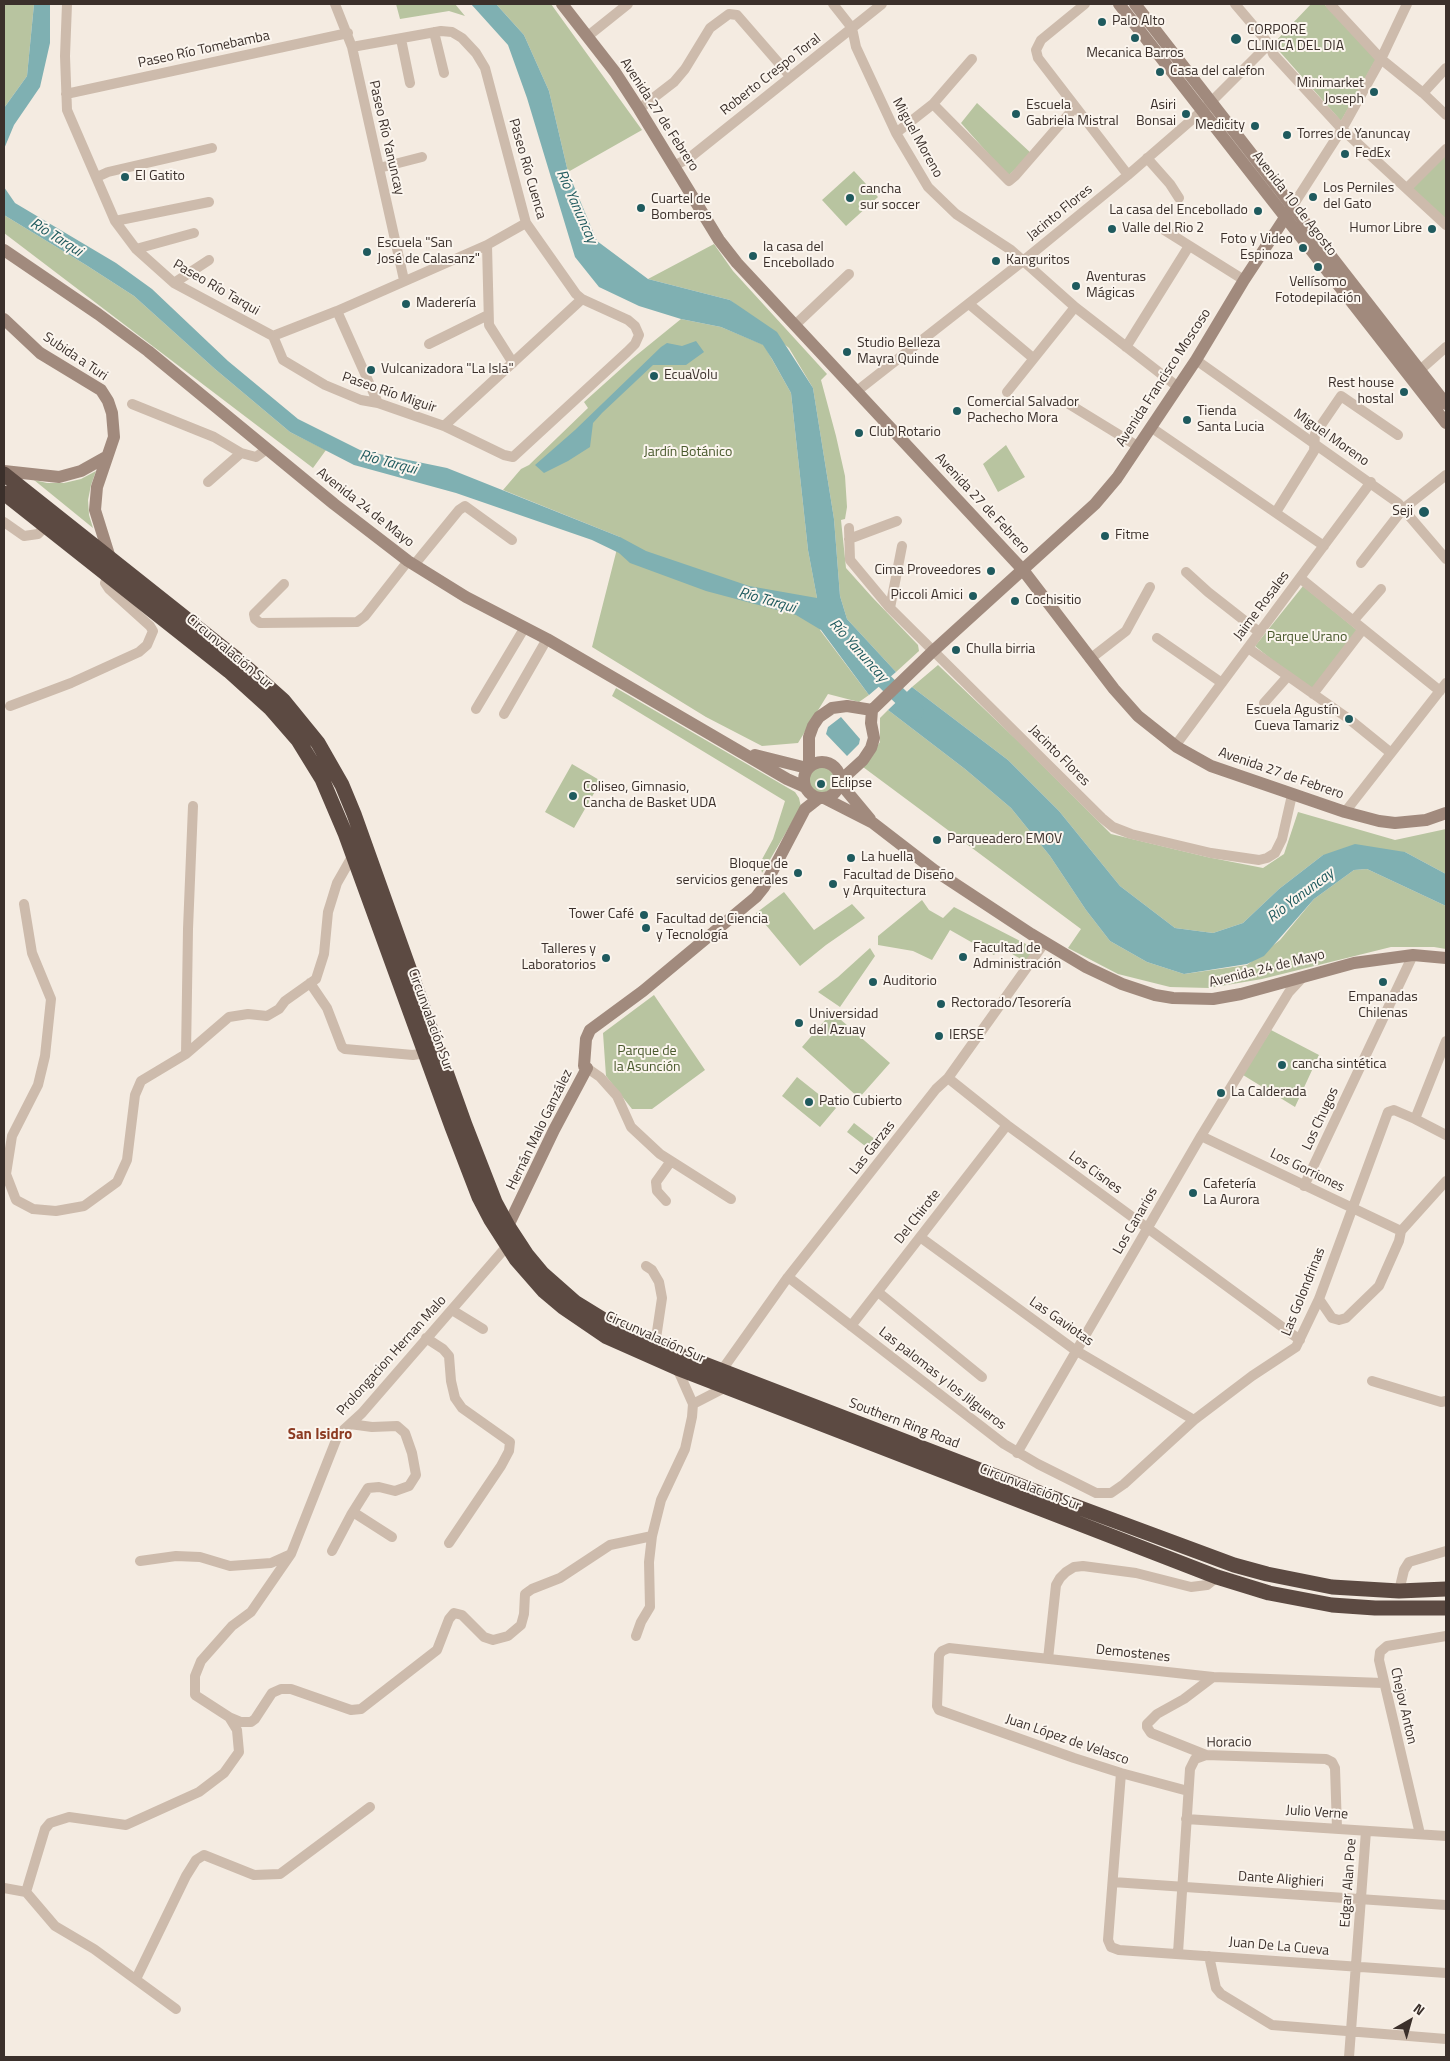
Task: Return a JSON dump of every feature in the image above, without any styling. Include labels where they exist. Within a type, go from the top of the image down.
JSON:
[{"type":"highway","name":"Circunvalación Sur","points":[[4,473],[237,659],[270,688],[296,714],[330,763],[354,814],[484,1177],[508,1226]]},
{"type":"highway","name":"Circunvalación Sur","points":[[4,493],[229,671],[266,704],[293,732],[322,779],[353,854],[469,1174],[490,1220],[527,1273],[544,1291],[576,1317],[607,1337],[677,1368],[1217,1577],[1269,1593],[1332,1605],[1374,1608],[1446,1608]]},
{"type":"highway","name":"Southern Ring Road","points":[[508,1226],[527,1255],[560,1290],[603,1320],[655,1345],[1029,1489],[1234,1565],[1266,1574],[1332,1587],[1399,1591],[1446,1589]]},
{"type":"main road","name":"Avenida 27 de Febrero","points":[[562,4],[588,36],[640,109],[719,240],[737,263],[1023,570],[1090,659],[1138,716],[1175,746],[1211,766],[1292,795],[1379,821],[1395,823],[1409,823],[1446,814]]},
{"type":"main road","name":"Avenida 10 de Agosto","points":[[1119,4],[1207,105]]},
{"type":"main road","name":"Avenida 10 de Agosto","points":[[1135,4],[1207,105],[1446,423]]},
{"type":"main road","name":"Avenida 10 de Agosto","points":[[1289,212],[1446,404]]},
{"type":"main road","name":"Avenida Francisco Moscoso","points":[[872,710],[932,652],[1095,504],[1117,478],[1196,360],[1244,280],[1289,212]]},
{"type":"main road","name":"Avenida 24 de Mayo","points":[[4,250],[148,350],[267,449],[411,563],[466,597],[547,639],[805,788]]},
{"type":"main road","name":"Subida a Turi","points":[[4,319],[40,353],[101,390],[112,413],[114,437],[96,493],[95,510],[110,558]]},
{"type":"main road","points":[[4,473],[59,477],[82,471],[106,457]]},
{"type":"main road","points":[[847,706],[872,710],[871,723],[874,738],[871,748],[840,782],[835,793],[821,798],[810,794],[805,788],[803,778],[808,767],[809,738],[812,726],[819,717],[832,708],[847,706]]},
{"type":"main road","name":"Avenida 24 de Mayo","points":[[736,749],[808,767]]},
{"type":"main road","points":[[808,767],[816,762],[829,763],[836,768],[840,782]]},
{"type":"main road","name":"Avenida 24 de Mayo","points":[[840,782],[873,823]]},
{"type":"main road","name":"Hernán Malo Ganzález","points":[[508,1226],[587,1068],[584,1066],[586,1039],[590,1030],[643,991],[756,897],[764,887],[805,809],[805,788]]},
{"type":"main road","name":"Avenida 24 de Mayo","points":[[821,798],[873,823],[934,870],[1045,942],[1105,977],[1139,990],[1173,998],[1213,999],[1302,978],[1354,963],[1413,955],[1446,958]]},
{"type":"main road","name":"Hernán Malo Ganzález","points":[[805,809],[821,798]]},
{"type":"street","name":"Paseo Río Tarqui","points":[[68,4],[67,110],[115,222],[136,249],[174,283],[273,336]]},
{"type":"street","name":"Paseo Río Yanuncay","points":[[335,4],[352,47],[404,280]]},
{"type":"street","points":[[588,36],[628,4]]},
{"type":"street","name":"Miguel Moreno","points":[[833,4],[852,28],[856,47],[896,133],[928,187],[956,214],[1011,250],[1075,307],[1178,387]]},
{"type":"street","name":"Roberto Crespo Toral","points":[[675,165],[688,159],[882,4]]},
{"type":"street","points":[[1085,4],[1041,40],[1036,50],[1038,58],[1128,175]]},
{"type":"street","points":[[1235,4],[1269,44],[1273,54],[1342,129],[1446,225]]},
{"type":"street","points":[[1330,4],[1381,59],[1423,93],[1446,115]]},
{"type":"street","name":"Avenida Francisco Moscoso","points":[[1289,212],[1342,129],[1381,59],[1407,4]]},
{"type":"street","points":[[640,109],[674,82],[685,69],[710,28],[729,14],[738,15],[790,76]]},
{"type":"street","points":[[352,47],[434,32],[444,73]]},
{"type":"street","name":"Paseo Río Cuenca","points":[[434,32],[452,32],[462,38],[476,53],[485,68],[526,223],[582,299],[628,320],[635,326],[639,335],[635,344],[513,457]]},
{"type":"street","name":"Paseo Río Tomebamba","points":[[66,94],[348,33]]},
{"type":"street","points":[[401,39],[410,83]]},
{"type":"street","name":"Jacinto Flores","points":[[857,392],[1023,261],[1128,175],[1207,105],[1269,44]]},
{"type":"street","points":[[896,133],[932,104],[972,59]]},
{"type":"street","points":[[1423,93],[1446,68]]},
{"type":"street","points":[[932,104],[1009,180],[1015,176],[1076,106]]},
{"type":"street","points":[[96,177],[108,172],[212,148]]},
{"type":"street","points":[[1407,188],[1446,148]]},
{"type":"street","points":[[379,168],[422,157]]},
{"type":"street","points":[[1147,158],[1170,184],[1179,198]]},
{"type":"street","points":[[115,222],[209,202]]},
{"type":"street","points":[[273,336],[337,311],[487,245],[526,223]]},
{"type":"street","points":[[1161,228],[1244,280]]},
{"type":"street","points":[[136,249],[194,233]]},
{"type":"street","points":[[487,245],[489,325],[513,363]]},
{"type":"street","points":[[1126,347],[1189,246]]},
{"type":"street","points":[[174,283],[209,260]]},
{"type":"street","points":[[794,325],[849,274]]},
{"type":"street","points":[[444,426],[582,299]]},
{"type":"street","points":[[969,304],[1033,358]]},
{"type":"street","points":[[1007,392],[1075,307]]},
{"type":"street","points":[[337,311],[378,403]]},
{"type":"street","points":[[428,344],[488,315]]},
{"type":"street","name":"Paseo Río Miguir","points":[[273,336],[283,360],[324,385],[361,400],[378,403],[444,426],[504,455],[513,457]]},
{"type":"street","points":[[1420,370],[1446,348]]},
{"type":"street","name":"Miguel Moreno","points":[[1196,360],[1371,482],[1404,509],[1446,559]]},
{"type":"street","points":[[1276,512],[1314,451],[1315,434],[1341,396],[1398,435]]},
{"type":"street","points":[[1064,401],[1139,447]]},
{"type":"street","points":[[132,404],[214,437],[241,453],[256,457],[267,449]]},
{"type":"street","points":[[1152,428],[1324,546]]},
{"type":"street","points":[[208,482],[241,453]]},
{"type":"street","points":[[1361,563],[1404,509],[1446,475]]},
{"type":"street","name":"Jaime Rosales","points":[[1175,746],[1371,482]]},
{"type":"street","points":[[284,584],[254,614],[255,619],[260,623],[357,622],[365,616],[459,510],[465,506],[512,540]]},
{"type":"street","name":"Jacinto Flores","points":[[897,520],[849,534],[850,560],[890,608],[932,652],[991,707],[1112,827],[1131,834],[1229,856],[1259,860],[1275,853],[1282,839],[1292,795]]},
{"type":"street","points":[[4,522],[24,536],[38,534],[46,526]]},
{"type":"street","points":[[890,608],[902,546]]},
{"type":"street","points":[[1186,572],[1259,632]]},
{"type":"street","points":[[10,706],[71,684],[139,652],[148,645],[153,631],[150,626],[109,589],[105,583],[108,575]]},
{"type":"street","points":[[1300,578],[1363,629],[1443,687],[1346,812]]},
{"type":"street","points":[[1090,659],[1126,631],[1150,587]]},
{"type":"street","points":[[1353,621],[1381,589]]},
{"type":"street","points":[[476,709],[525,627]]},
{"type":"street","points":[[1313,694],[1363,629]]},
{"type":"street","points":[[1157,638],[1222,683]]},
{"type":"street","points":[[504,714],[547,639]]},
{"type":"street","points":[[1248,648],[1349,719],[1391,753]]},
{"type":"street","points":[[1264,703],[1288,676]]},
{"type":"street","points":[[186,1054],[192,806]]},
{"type":"street","points":[[24,904],[32,953],[51,999],[45,1056],[38,1085],[12,1136],[6,1174],[16,1200],[33,1209],[56,1212],[84,1206],[117,1182],[127,1160],[135,1095],[141,1081],[186,1054],[229,1017],[248,1014],[266,1016],[279,1009],[285,1001],[316,979],[324,954],[328,912],[337,883],[353,854]]},
{"type":"street","name":"Las Garzas","points":[[722,1370],[788,1277],[936,1089],[948,1078],[1045,942]]},
{"type":"street","name":"Los Chugos","points":[[1304,1186],[1413,955]]},
{"type":"street","name":"Los Canarios","points":[[1017,1453],[1075,1350],[1148,1229],[1201,1136],[1288,992],[1302,978]]},
{"type":"street","points":[[310,983],[327,1008],[342,1047],[345,1049],[413,1055],[425,1053]]},
{"type":"street","points":[[1276,984],[1283,991],[1281,1005]]},
{"type":"street","points":[[1446,1041],[1415,1119],[1446,1135]]},
{"type":"street","points":[[587,1068],[600,1076],[617,1096],[631,1127],[660,1154],[731,1199]]},
{"type":"street","name":"Los Cisnes","points":[[948,1078],[1007,1125],[1300,1340]]},
{"type":"street","name":"Las Golondrinas","points":[[1089,1490],[1101,1494],[1116,1491],[1194,1420],[1252,1376],[1291,1352],[1300,1340],[1319,1299],[1388,1112],[1394,1110],[1415,1119]]},
{"type":"street","name":"Del Chirote","points":[[851,1326],[1007,1125]]},
{"type":"street","name":"Los Gorriones","points":[[1201,1136],[1401,1231]]},
{"type":"street","points":[[666,1201],[657,1191],[656,1182],[671,1161]]},
{"type":"street","points":[[1319,1299],[1332,1318],[1338,1320],[1346,1318],[1381,1282],[1399,1241],[1401,1231],[1446,1181]]},
{"type":"street","name":"Las Gaviotas","points":[[920,1236],[1075,1350],[1194,1420]]},
{"type":"street","name":"Prolongacion Hernan Malo","points":[[229,1717],[194,1695],[195,1676],[201,1661],[232,1626],[251,1612],[291,1554],[338,1435],[362,1413],[507,1246]]},
{"type":"street","points":[[646,1266],[652,1270],[659,1282],[662,1298],[655,1345]]},
{"type":"street","name":"Las palomas y los Jilgueros","points":[[788,1277],[983,1430],[1017,1453],[1089,1490]]},
{"type":"street","points":[[878,1292],[982,1377]]},
{"type":"street","points":[[452,1310],[483,1330]]},
{"type":"street","points":[[426,1338],[443,1349],[449,1356],[451,1381],[455,1398],[462,1408],[510,1442],[509,1451],[501,1466],[449,1542]]},
{"type":"street","points":[[636,1636],[640,1622],[650,1607],[649,1562],[652,1536],[661,1500],[685,1449],[693,1404],[677,1368]]},
{"type":"street","points":[[1372,1381],[1441,1402],[1446,1401]]},
{"type":"street","points":[[693,1404],[726,1387]]},
{"type":"street","points":[[332,1551],[368,1488],[379,1487],[396,1491],[409,1486],[416,1475],[412,1453],[405,1433],[396,1426],[372,1427],[350,1424]]},
{"type":"street","points":[[353,1512],[392,1536]]},
{"type":"street","points":[[229,1717],[246,1722],[256,1720],[272,1693],[280,1689],[291,1689],[351,1710],[361,1709],[437,1650],[449,1619],[454,1613],[462,1615],[484,1637],[493,1640],[508,1636],[521,1624],[524,1614],[525,1594],[532,1589],[560,1578],[610,1545],[652,1536]]},
{"type":"street","points":[[1399,1591],[1404,1570],[1409,1562],[1446,1551]]},
{"type":"street","points":[[140,1560],[184,1556],[200,1557],[230,1566],[271,1563],[291,1554]]},
{"type":"street","points":[[1048,1659],[1056,1585],[1060,1578],[1074,1567],[1083,1566],[1136,1573],[1192,1587],[1207,1585],[1217,1577]]},
{"type":"street","name":"Chejov Anton","points":[[1420,1834],[1383,1683],[1379,1660],[1380,1652],[1387,1646],[1446,1636]]},
{"type":"street","name":"Demostenes","points":[[939,1710],[936,1706],[940,1655],[942,1651],[948,1648],[1213,1677],[1383,1683]]},
{"type":"street","points":[[1206,1755],[1151,1733],[1147,1727],[1148,1722],[1157,1714],[1184,1699],[1213,1677]]},
{"type":"street","name":"Juan López de Velasco","points":[[939,1710],[1031,1744],[1121,1773],[1188,1791]]},
{"type":"street","points":[[26,1892],[45,1829],[50,1823],[69,1817],[126,1825],[199,1792],[224,1773],[239,1752],[237,1730],[229,1717]]},
{"type":"street","name":"Horacio","points":[[1178,1953],[1190,1769],[1196,1759],[1206,1755],[1326,1759],[1332,1762],[1335,1768],[1337,1828]]},
{"type":"street","points":[[1113,1882],[1121,1773]]},
{"type":"street","points":[[136,1979],[186,1876],[196,1860],[204,1855],[254,1875],[280,1874],[370,1807]]},
{"type":"street","name":"Julio Verne","points":[[1186,1819],[1446,1836]]},
{"type":"street","name":"Edgar Alan Poe","points":[[1349,2057],[1366,1831]]},
{"type":"street","name":"Dante Alighieri","points":[[1113,1882],[1446,1905]]},
{"type":"street","name":"Juan De La Cueva","points":[[1113,1882],[1108,1940],[1111,1947],[1118,1950],[1446,1973]]},
{"type":"street","points":[[4,1888],[26,1892],[55,1926],[88,1946],[176,2009]]},
{"type":"street","points":[[1209,1956],[1216,1988],[1221,1994],[1272,2025],[1446,2039]]},
{"type":"green space","points":[[4,4],[34,4],[27,76],[4,108]]},
{"type":"green space","points":[[396,4],[455,4],[465,16],[449,11],[400,19]]},
{"type":"green space","points":[[496,4],[551,4],[642,130],[568,172],[549,91],[524,35]]},
{"type":"green space","points":[[1311,4],[1324,4],[1376,59],[1341,121],[1273,44]]},
{"type":"green space","points":[[977,103],[1032,154],[1008,176],[961,123]]},
{"type":"green space","points":[[1446,151],[1446,223],[1410,188]]},
{"type":"green space","name":"cancha sur soccer","points":[[854,171],[878,197],[846,226],[822,200]]},
{"type":"green space","points":[[4,215],[134,296],[215,369],[290,432],[326,450],[313,468],[4,233]]},
{"type":"green space","points":[[714,244],[733,271],[827,374],[821,380],[845,476],[847,507],[845,519],[841,520],[846,568],[918,645],[919,651],[896,672],[847,619],[840,596],[834,519],[813,388],[789,348],[730,300],[648,279]]},
{"type":"green space","name":"Jardín Botánico","points":[[681,319],[721,327],[764,345],[791,393],[808,550],[817,598],[820,630],[869,695],[859,702],[828,694],[798,743],[762,746],[706,717],[592,647],[620,537],[503,490],[521,469],[529,465],[588,408],[584,402],[633,358]]},
{"type":"green space","points":[[1006,445],[1025,477],[998,492],[983,464]]},
{"type":"green space","points":[[96,471],[88,500],[89,515],[93,528],[34,480],[47,483],[64,483],[81,479]]},
{"type":"green space","name":"Parque Urano","points":[[1303,586],[1358,631],[1310,691],[1255,646]]},
{"type":"green space","points":[[938,665],[1020,743],[1111,834],[1263,868],[1284,854],[1298,812],[1395,840],[1446,829],[1446,874],[1405,852],[1323,855],[1279,889],[1243,923],[1213,933],[1175,928],[1120,886],[1059,811],[1008,760],[912,687]]},
{"type":"green space","points":[[616,688],[795,792],[801,807],[762,873],[760,863],[773,839],[785,801],[612,696]]},
{"type":"green space","points":[[888,710],[965,769],[1011,808],[1050,856],[1086,910],[1110,941],[1147,962],[1184,974],[1247,965],[1280,940],[1314,899],[1354,870],[1367,869],[1446,906],[1446,949],[1434,947],[1391,947],[1262,979],[1209,988],[1170,987],[1118,974],[1068,948],[1081,929],[863,767],[880,742],[880,718]]},
{"type":"green space","name":"Coliseo, Gimnasio, Cancha de Basket UDA","points":[[572,764],[601,781],[574,828],[545,812]]},
{"type":"green space","points":[[821,767],[830,771],[834,780],[830,789],[821,793],[812,789],[808,780],[812,771]]},
{"type":"green space","points":[[784,892],[814,930],[852,904],[865,918],[800,966],[756,913]]},
{"type":"green space","points":[[922,900],[929,910],[943,918],[954,907],[1026,944],[1030,950],[1030,955],[1026,962],[1000,947],[994,955],[950,930],[932,960],[913,951],[878,945],[878,936]]},
{"type":"green space","points":[[870,948],[875,956],[840,1007],[818,992],[838,977]]},
{"type":"green space","name":"Parque de la Asunción","points":[[654,995],[705,1070],[652,1109],[632,1109],[606,1076],[603,1033]]},
{"type":"green space","points":[[832,1012],[890,1063],[859,1098],[802,1047]]},
{"type":"green space","name":"cancha sintética","points":[[1271,1030],[1319,1055],[1295,1107],[1243,1075]]},
{"type":"green space","name":"Patio Cubierto","points":[[797,1077],[836,1108],[820,1127],[782,1096]]},
{"type":"green space","points":[[854,1123],[876,1140],[869,1149],[847,1132]]},
{"type":"water","points":[[34,4],[50,4],[50,43],[40,87],[14,125],[4,149],[4,108],[27,76]]},
{"type":"water","name":"Río Tarqui","points":[[471,4],[496,4],[524,35],[549,91],[568,172],[597,241],[648,279],[730,300],[777,332],[813,388],[834,519],[840,596],[847,619],[896,672],[869,695],[821,630],[796,615],[706,591],[630,563],[619,553],[592,540],[456,493],[354,465],[290,432],[215,369],[134,296],[4,215],[4,187],[15,203],[116,263],[152,289],[228,361],[298,419],[360,450],[447,468],[620,537],[646,551],[749,586],[817,598],[808,550],[791,393],[772,359],[763,345],[721,327],[681,319],[639,306],[599,287],[575,257],[527,98],[508,45]]},
{"type":"water","points":[[696,341],[704,352],[686,365],[653,365],[602,413],[593,423],[590,447],[544,473],[535,465],[575,430],[661,347],[667,343],[682,346]]},
{"type":"water","points":[[912,687],[1008,760],[1059,811],[1120,886],[1175,928],[1213,933],[1243,923],[1279,889],[1323,855],[1355,844],[1405,852],[1446,874],[1446,906],[1367,869],[1354,870],[1314,899],[1264,956],[1247,964],[1184,974],[1147,962],[1110,941],[1086,910],[1050,856],[1011,808],[965,769],[888,710]]},
{"type":"water","points":[[841,717],[860,739],[859,744],[847,756],[826,734],[828,727]]},
{"type":"waterway","name":"Río Yanuncay","points":[[869,666],[916,712]]},
{"type":"place","name":"Palo Alto","points":[[1102,22]]},
{"type":"place","name":"Mecanica Barros","points":[[1135,38]]},
{"type":"place","name":"CORPORE CLINICA DEL DIA","points":[[1236,39]]},
{"type":"place","name":"Casa del calefon","points":[[1160,72]]},
{"type":"place","name":"Minimarket Joseph","points":[[1374,92]]},
{"type":"place","name":"Escuela Gabriela Mistral","points":[[1016,114]]},
{"type":"place","name":"Asiri Bonsai","points":[[1186,114]]},
{"type":"place","name":"Medicity","points":[[1255,126]]},
{"type":"place","name":"Torres de Yanuncay","points":[[1287,135]]},
{"type":"place","name":"FedEx","points":[[1345,154]]},
{"type":"place","name":"El Gatito","points":[[125,177]]},
{"type":"place","name":"Los Perniles del Gato","points":[[1313,197]]},
{"type":"place","name":"cancha sur soccer","points":[[850,198]]},
{"type":"place","name":"Cuartel de Bomberos","points":[[641,208]]},
{"type":"place","name":"La casa del Encebollado","points":[[1258,211]]},
{"type":"place","name":"Valle del Rio 2","points":[[1112,229]]},
{"type":"place","name":"Humor Libre","points":[[1432,229]]},
{"type":"place","name":"Foto y Video Espinoza","points":[[1303,248]]},
{"type":"place","name":"Escuela \"San José de Calasanz\"","points":[[367,252]]},
{"type":"place","name":"la casa del Encebollado","points":[[753,256]]},
{"type":"place","name":"Kanguritos","points":[[996,261]]},
{"type":"place","name":"Vellísomo Fotodepilación","points":[[1318,267]]},
{"type":"place","name":"Aventuras Mágicas","points":[[1076,286]]},
{"type":"place","name":"Maderería","points":[[406,304]]},
{"type":"place","name":"Studio Belleza Mayra Quinde","points":[[847,352]]},
{"type":"place","name":"Vulcanizadora \"La Isla\"","points":[[371,370]]},
{"type":"place","name":"EcuaVolu","points":[[654,376]]},
{"type":"place","name":"Rest house hostal","points":[[1404,392]]},
{"type":"place","name":"Comercial Salvador Pachecho Mora","points":[[957,411]]},
{"type":"place","name":"Tienda Santa Lucia","points":[[1187,420]]},
{"type":"place","name":"Club Rotario","points":[[859,433]]},
{"type":"place","name":"Seji","points":[[1424,512]]},
{"type":"place","name":"Fitme","points":[[1105,536]]},
{"type":"place","name":"Cima Proveedores","points":[[991,571]]},
{"type":"place","name":"Piccoli Amici","points":[[973,596]]},
{"type":"place","name":"Cochisitio","points":[[1015,601]]},
{"type":"place","name":"Chulla birria","points":[[956,650]]},
{"type":"place","name":"Escuela Agustín Cueva Tamariz","points":[[1349,719]]},
{"type":"place","name":"Eclipse","points":[[821,784]]},
{"type":"place","name":"Coliseo, Gimnasio, Cancha de Basket UDA","points":[[573,796]]},
{"type":"place","name":"Parqueadero EMOV","points":[[937,840]]},
{"type":"place","name":"La huella","points":[[851,858]]},
{"type":"place","name":"Bloque de servicios generales","points":[[798,873]]},
{"type":"place","name":"Facultad de Diseño y Arquitectura","points":[[833,884]]},
{"type":"place","name":"Tower Café","points":[[644,915]]},
{"type":"place","name":"Facultad de Ciencia y Tecnología","points":[[646,928]]},
{"type":"place","name":"Facultad de Administración","points":[[963,957]]},
{"type":"place","name":"Talleres y Laboratorios","points":[[606,958]]},
{"type":"place","name":"Auditorio","points":[[873,982]]},
{"type":"place","name":"Empanadas Chilenas","points":[[1383,982]]},
{"type":"place","name":"Rectorado/Tesorería","points":[[941,1004]]},
{"type":"place","name":"Universidad del Azuay","points":[[799,1023]]},
{"type":"place","name":"IERSE","points":[[939,1036]]},
{"type":"place","name":"cancha sintética","points":[[1282,1065]]},
{"type":"place","name":"La Calderada","points":[[1221,1093]]},
{"type":"place","name":"Patio Cubierto","points":[[809,1102]]},
{"type":"place","name":"Cafetería La Aurora","points":[[1193,1193]]},
{"type":"district","name":"San Isidro","points":[[320,1435]]}]
